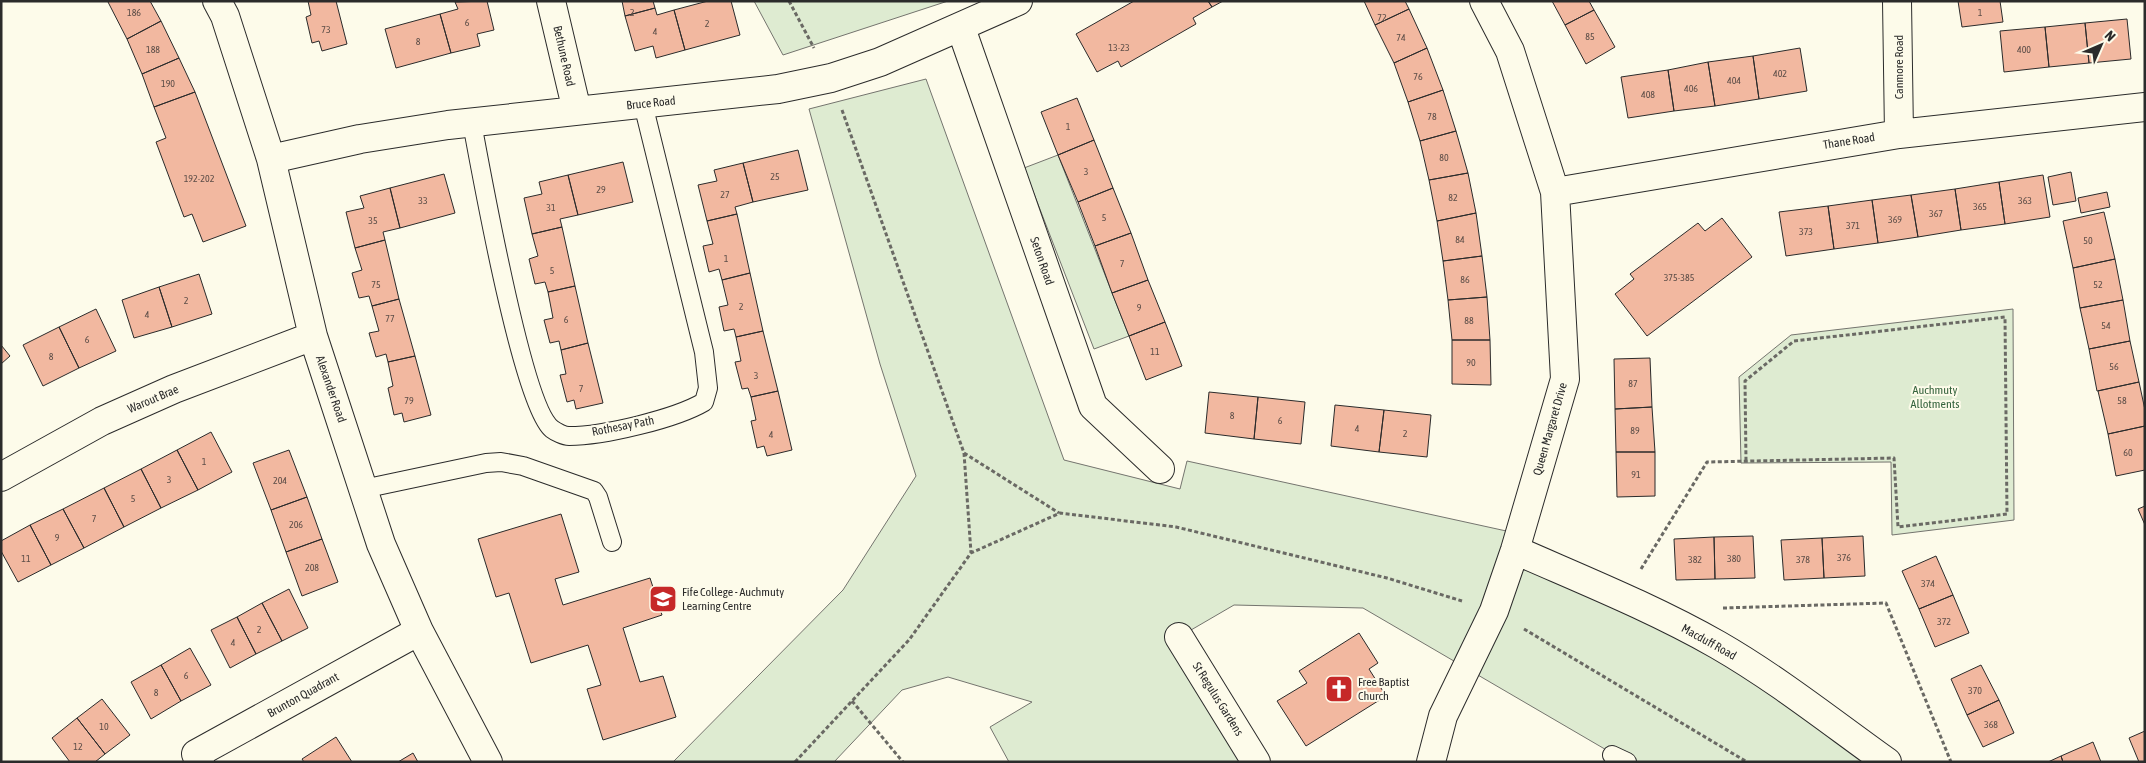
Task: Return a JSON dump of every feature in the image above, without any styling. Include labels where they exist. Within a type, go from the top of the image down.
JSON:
[{"type":"street","name":"Alexander Road","points":[[217,1],[224,16],[271,159],[313,336],[381,544],[419,631],[488,762]]},
{"type":"street","name":"Bethune Road","points":[[551,1],[577,111]]},
{"type":"street","name":"Bruce Road","points":[[271,159],[360,139],[472,123],[778,89],[831,78],[880,62],[961,28],[1018,1]]},
{"type":"street","name":"Queen Margaret Drive","points":[[1431,762],[1443,716],[1494,611],[1515,550],[1564,379],[1555,192],[1510,51],[1484,1]]},
{"type":"street","name":"Canmore Road","points":[[1897,1],[1900,134]]},
{"type":"street","name":"Seton Road","points":[[961,28],[1094,406],[1160,469]]},
{"type":"street","name":"Thane Road","points":[[1555,192],[1900,134],[2145,107]]},
{"type":"street","name":"Warout Brae","points":[[1,478],[102,421],[174,389],[313,336]]},
{"type":"street","name":"Macduff Road","points":[[1515,550],[1623,597],[1718,646],[1759,671],[1887,762]]},
{"type":"street","name":"Brunton Quadrant","points":[[200,762],[196,754],[419,631]]},
{"type":"street","name":"St Regulus Gardens","points":[[1179,637],[1256,762]]},
{"type":"lane","name":"Rothesay Path","points":[[472,123],[492,229],[527,376],[540,413],[551,429],[567,436],[601,432],[685,413],[704,402],[708,388],[704,352],[643,104]]},
{"type":"lane","points":[[363,489],[486,463],[501,462],[524,466],[594,491],[598,497],[612,542]]},
{"type":"path","points":[[789,1],[831,78],[964,454],[971,553]]},
{"type":"path","points":[[1623,597],[1708,462],[1894,458],[1898,527],[2008,514],[2005,317],[1794,341],[1745,381],[1746,461]]},
{"type":"path","points":[[964,454],[1060,513],[1176,527],[1387,578],[1494,611],[1747,762]]},
{"type":"path","points":[[795,762],[908,640],[971,553],[1060,513]]},
{"type":"path","points":[[1719,608],[1886,603],[1951,762]]},
{"type":"path","points":[[852,701],[903,762]]},
{"type":"green space","points":[[754,1],[948,1],[783,55]]},
{"type":"green space","points":[[926,79],[1064,460],[1180,489],[1187,461],[1520,534],[1515,549],[1718,646],[1889,762],[1627,762],[1363,608],[1234,605],[1179,637],[1256,762],[1009,762],[990,727],[1032,702],[948,677],[902,690],[834,762],[673,762],[843,590],[916,476],[880,364],[809,109]]},
{"type":"green space","points":[[1058,155],[1129,336],[1094,349],[1024,168]]},
{"type":"green space","name":"Auchmuty Allotments","points":[[2013,309],[2014,520],[1892,535],[1891,462],[1741,463],[1739,377],[1791,335]]},
{"type":"building","points":[[150,1],[161,21],[127,39],[108,2]]},
{"type":"building","points":[[308,1],[336,1],[347,44],[322,51],[319,41],[312,43],[306,17],[311,15]]},
{"type":"building","points":[[487,1],[494,30],[477,34],[480,46],[451,53],[440,14],[458,9],[455,2]]},
{"type":"building","points":[[622,1],[653,1],[655,8],[625,16]]},
{"type":"building","points":[[708,1],[731,1],[740,35],[685,50],[674,10]]},
{"type":"building","points":[[1134,1],[1208,1],[1212,7],[1193,18],[1196,24],[1121,67],[1118,61],[1097,72],[1076,34]]},
{"type":"building","points":[[1208,1],[1223,1],[1212,7]]},
{"type":"building","points":[[1364,1],[1405,1],[1409,9],[1375,25]]},
{"type":"building","points":[[1552,1],[1589,1],[1594,10],[1565,25]]},
{"type":"building","points":[[1958,1],[2000,1],[2003,22],[1962,27]]},
{"type":"building","points":[[655,8],[657,15],[674,10],[685,50],[656,58],[653,46],[635,51],[625,16]]},
{"type":"building","points":[[1409,9],[1427,48],[1394,63],[1375,25]]},
{"type":"building","points":[[1594,10],[1615,47],[1586,64],[1565,25]]},
{"type":"building","points":[[440,14],[451,53],[396,68],[385,29]]},
{"type":"building","points":[[2127,19],[2131,59],[2089,63],[2085,23]]},
{"type":"building","points":[[161,21],[179,58],[142,74],[127,39]]},
{"type":"building","points":[[2085,23],[2089,63],[2049,67],[2045,27]]},
{"type":"building","points":[[2045,27],[2049,67],[2004,72],[2000,31]]},
{"type":"building","points":[[1427,48],[1443,90],[1408,102],[1394,63]]},
{"type":"building","points":[[1800,48],[1807,91],[1759,99],[1753,56]]},
{"type":"building","points":[[1753,56],[1759,99],[1715,106],[1708,62]]},
{"type":"building","points":[[179,58],[195,92],[154,107],[142,74]]},
{"type":"building","points":[[1708,62],[1715,106],[1674,111],[1668,70]]},
{"type":"building","points":[[1668,70],[1674,111],[1628,118],[1621,77]]},
{"type":"building","points":[[1443,90],[1456,131],[1420,141],[1408,102]]},
{"type":"building","points":[[195,92],[246,226],[203,242],[192,214],[184,217],[156,142],[166,138],[154,107]]},
{"type":"building","points":[[1077,98],[1094,140],[1058,155],[1041,112]]},
{"type":"building","points":[[1456,131],[1468,173],[1429,180],[1420,141]]},
{"type":"building","points":[[1094,140],[1113,188],[1078,202],[1058,155]]},
{"type":"building","points":[[798,150],[808,190],[753,202],[743,163]]},
{"type":"building","points":[[623,162],[633,202],[578,215],[568,175]]},
{"type":"building","points":[[743,163],[753,202],[735,207],[737,214],[707,221],[698,185],[717,181],[714,170]]},
{"type":"building","points":[[2071,172],[2076,201],[2053,205],[2048,177]]},
{"type":"building","points":[[1468,173],[1476,213],[1437,221],[1429,180]]},
{"type":"building","points":[[444,174],[455,213],[400,228],[390,188]]},
{"type":"building","points":[[568,175],[578,215],[560,219],[562,227],[532,234],[524,198],[542,194],[539,182]]},
{"type":"building","points":[[2043,175],[2050,217],[2005,224],[1999,182]]},
{"type":"building","points":[[1999,182],[2005,224],[1961,230],[1955,189]]},
{"type":"building","points":[[390,188],[400,228],[383,232],[385,240],[355,248],[346,212],[364,208],[360,196]]},
{"type":"building","points":[[1113,188],[1131,233],[1095,246],[1078,202]]},
{"type":"building","points":[[1955,189],[1961,230],[1918,237],[1911,195]]},
{"type":"building","points":[[2107,192],[2110,207],[2081,213],[2078,198]]},
{"type":"building","points":[[1911,195],[1918,237],[1878,243],[1872,200]]},
{"type":"building","points":[[1872,200],[1878,243],[1834,249],[1828,206]]},
{"type":"building","points":[[1828,206],[1834,249],[1786,256],[1779,212]]},
{"type":"building","points":[[2104,212],[2115,259],[2073,268],[2063,221]]},
{"type":"building","points":[[1476,213],[1482,256],[1443,261],[1437,221]]},
{"type":"building","points":[[737,214],[750,273],[722,280],[719,269],[709,272],[703,246],[713,244],[707,221]]},
{"type":"building","points":[[1722,218],[1752,257],[1647,336],[1615,294],[1634,279],[1630,274],[1698,223],[1705,231]]},
{"type":"building","points":[[562,227],[575,286],[548,292],[545,282],[535,284],[529,259],[538,256],[532,234]]},
{"type":"building","points":[[1131,233],[1148,280],[1112,293],[1095,246]]},
{"type":"building","points":[[385,240],[399,299],[372,306],[369,296],[359,298],[352,273],[362,270],[355,248]]},
{"type":"building","points":[[1482,256],[1487,297],[1448,300],[1443,261]]},
{"type":"building","points":[[2115,259],[2123,300],[2080,308],[2073,268]]},
{"type":"building","points":[[750,273],[763,331],[736,337],[734,329],[724,331],[719,307],[728,305],[722,280]]},
{"type":"building","points":[[199,274],[212,314],[172,327],[159,287]]},
{"type":"building","points":[[1148,280],[1165,322],[1129,336],[1112,293]]},
{"type":"building","points":[[575,286],[588,343],[561,350],[559,341],[550,343],[544,320],[553,318],[548,292]]},
{"type":"building","points":[[159,287],[172,327],[134,338],[122,300]]},
{"type":"building","points":[[1487,297],[1490,340],[1452,340],[1448,300]]},
{"type":"building","points":[[399,299],[415,356],[388,362],[386,354],[376,357],[369,333],[379,331],[372,306]]},
{"type":"building","points":[[2123,300],[2130,341],[2089,349],[2080,308]]},
{"type":"building","points":[[96,309],[116,351],[79,368],[59,327]]},
{"type":"building","points":[[1165,322],[1182,366],[1146,380],[1129,336]]},
{"type":"building","points":[[59,327],[79,368],[43,386],[23,345]]},
{"type":"building","points":[[763,331],[778,391],[751,397],[748,388],[742,389],[735,362],[741,361],[736,337]]},
{"type":"building","points":[[1452,340],[1490,340],[1491,385],[1452,384]]},
{"type":"building","points":[[2130,341],[2139,382],[2097,391],[2089,349]]},
{"type":"building","points":[[588,343],[603,403],[576,409],[574,400],[567,402],[560,375],[566,374],[561,350]]},
{"type":"building","points":[[1,345],[10,356],[1,364]]},
{"type":"building","points":[[415,356],[431,415],[404,422],[402,413],[394,415],[388,388],[393,386],[388,362]]},
{"type":"building","points":[[1650,358],[1652,407],[1615,409],[1614,359]]},
{"type":"building","points":[[2139,382],[2145,410],[2145,426],[2108,434],[2098,391]]},
{"type":"building","points":[[778,391],[792,450],[767,456],[764,446],[757,448],[751,421],[756,420],[751,397]]},
{"type":"building","points":[[1209,392],[1258,397],[1254,439],[1205,433]]},
{"type":"building","points":[[1258,397],[1305,402],[1301,444],[1254,439]]},
{"type":"building","points":[[1335,405],[1384,410],[1379,452],[1331,446]]},
{"type":"building","points":[[1652,407],[1655,452],[1616,452],[1615,409]]},
{"type":"building","points":[[1384,410],[1431,415],[1427,457],[1379,452]]},
{"type":"building","points":[[2145,426],[2145,470],[2116,476],[2108,434]]},
{"type":"building","points":[[211,432],[232,472],[198,490],[177,450]]},
{"type":"building","points":[[177,450],[198,490],[161,508],[141,469]]},
{"type":"building","points":[[289,450],[307,497],[271,510],[253,463]]},
{"type":"building","points":[[1616,452],[1655,452],[1655,496],[1617,497]]},
{"type":"building","points":[[141,469],[161,508],[124,527],[104,488]]},
{"type":"building","points":[[104,488],[124,527],[84,548],[63,509]]},
{"type":"building","points":[[307,497],[322,539],[286,552],[271,510]]},
{"type":"building","points":[[2145,506],[2145,525],[2138,509]]},
{"type":"building","points":[[63,509],[84,548],[51,565],[30,525]]},
{"type":"building","points":[[561,514],[579,572],[555,579],[563,605],[650,578],[662,615],[623,628],[640,682],[663,676],[676,717],[603,740],[587,689],[601,685],[588,645],[531,663],[509,593],[496,597],[478,539]]},
{"type":"building","points":[[30,525],[51,565],[18,582],[1,551],[1,541]]},
{"type":"building","points":[[1753,536],[1755,578],[1715,579],[1714,537]]},
{"type":"building","points":[[1863,536],[1865,576],[1824,578],[1822,538]]},
{"type":"building","points":[[1714,537],[1715,579],[1676,580],[1674,539]]},
{"type":"building","points":[[1822,538],[1824,578],[1784,580],[1781,540]]},
{"type":"building","points":[[322,539],[338,582],[302,596],[286,552]]},
{"type":"building","points":[[1936,556],[1953,595],[1919,609],[1902,571]]},
{"type":"building","points":[[289,589],[308,628],[282,641],[262,603]]},
{"type":"building","points":[[1953,595],[1969,633],[1935,647],[1919,609]]},
{"type":"building","points":[[262,603],[282,641],[256,654],[237,617]]},
{"type":"building","points":[[237,617],[256,654],[230,668],[211,630]]},
{"type":"building","name":"Free Baptist Church","points":[[1359,633],[1378,663],[1369,669],[1386,696],[1306,746],[1277,701],[1307,683],[1299,671]]},
{"type":"building","points":[[190,648],[211,685],[181,701],[161,665]]},
{"type":"building","points":[[161,665],[181,701],[151,719],[131,682]]},
{"type":"building","points":[[1981,665],[1999,700],[1967,715],[1951,679]]},
{"type":"building","points":[[102,699],[130,735],[105,754],[77,718]]},
{"type":"building","points":[[1999,700],[2014,733],[1983,747],[1967,715]]},
{"type":"building","points":[[77,718],[105,754],[95,762],[70,762],[52,738]]},
{"type":"building","points":[[2145,731],[2145,762],[2139,762],[2129,738]]},
{"type":"building","points":[[336,737],[352,762],[304,762],[302,759]]},
{"type":"building","points":[[2093,742],[2101,762],[2063,762],[2061,756]]},
{"type":"building","points":[[413,753],[418,762],[398,762]]},
{"type":"building","points":[[2061,756],[2063,762],[2048,762]]},
{"type":"place","name":"Fife College - Auchmuty Learning Centre","points":[[663,599]]},
{"type":"place","name":"Free Baptist Church","points":[[1339,689]]}]
